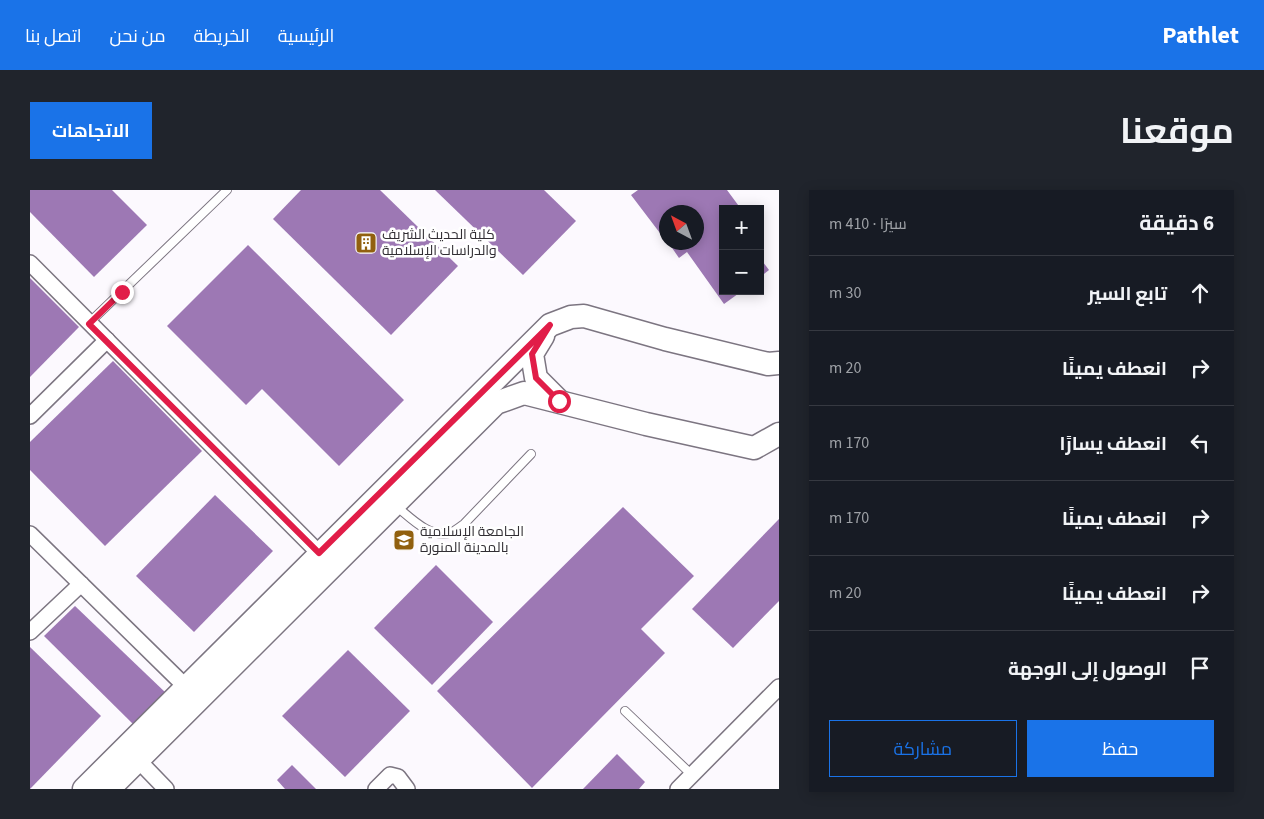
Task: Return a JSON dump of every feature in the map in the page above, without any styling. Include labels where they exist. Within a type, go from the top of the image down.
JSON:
[{"type":"main road","points":[[84,789],[550,325],[571,317],[584,316],[775,369]]},
{"type":"main road","points":[[550,325],[532,354],[536,378],[559,401]]},
{"type":"main road","points":[[109,789],[496,403],[524,393],[646,424],[754,448],[778,435]]},
{"type":"street","points":[[30,263],[319,553]]},
{"type":"street","points":[[30,416],[107,340]]},
{"type":"street","points":[[30,534],[186,687]]},
{"type":"street","points":[[31,629],[81,584]]},
{"type":"street","points":[[678,789],[779,687]]},
{"type":"street","points":[[138,760],[166,789]]},
{"type":"street","points":[[376,789],[390,774],[398,777],[407,789]]},
{"type":"lane","points":[[89,324],[227,190]]},
{"type":"lane","points":[[394,504],[425,529],[436,533],[451,532],[464,524],[531,454]]},
{"type":"lane","points":[[626,711],[692,775]]},
{"type":"building","points":[[30,190],[112,190],[147,225],[94,277],[30,212]]},
{"type":"building","name":"كلية الحديث الشريف والدراسات الإسلامية","points":[[301,190],[380,190],[458,266],[391,335],[273,219]]},
{"type":"building","points":[[435,190],[544,190],[576,221],[523,275]]},
{"type":"building","points":[[638,190],[727,190],[738,205],[719,205],[719,295],[736,295],[724,304],[687,252],[679,258],[674,250],[704,250],[704,205],[659,205],[659,232],[631,195]]},
{"type":"building","points":[[248,245],[404,400],[339,466],[262,389],[246,405],[167,326]]},
{"type":"building","points":[[764,263],[769,270],[764,274]]},
{"type":"building","points":[[30,278],[79,327],[30,377]]},
{"type":"building","points":[[113,361],[202,451],[105,546],[30,470],[30,442]]},
{"type":"building","points":[[215,495],[273,551],[194,632],[136,576]]},
{"type":"building","points":[[623,507],[694,576],[641,629],[665,653],[532,788],[437,691]]},
{"type":"building","points":[[779,519],[779,601],[733,648],[692,609]]},
{"type":"building","points":[[436,565],[493,622],[432,685],[374,628]]},
{"type":"building","points":[[75,606],[167,694],[135,726],[44,636]]},
{"type":"building","points":[[30,647],[101,716],[30,789]]},
{"type":"building","points":[[348,650],[410,711],[345,777],[282,716]]},
{"type":"building","points":[[617,754],[645,782],[639,789],[583,789]]},
{"type":"building","points":[[292,765],[316,789],[285,789],[277,780]]},
{"type":"place","name":"كلية الحديث الشريف والدراسات الإسلامية","points":[[366,243]]},
{"type":"place","name":"الجامعة الإسلامية بالمدينة المنورة","points":[[404,540]]},
{"type":"route","points":[[122,292],[89,324],[319,553],[550,325],[532,354],[536,378],[559,401]]}]
